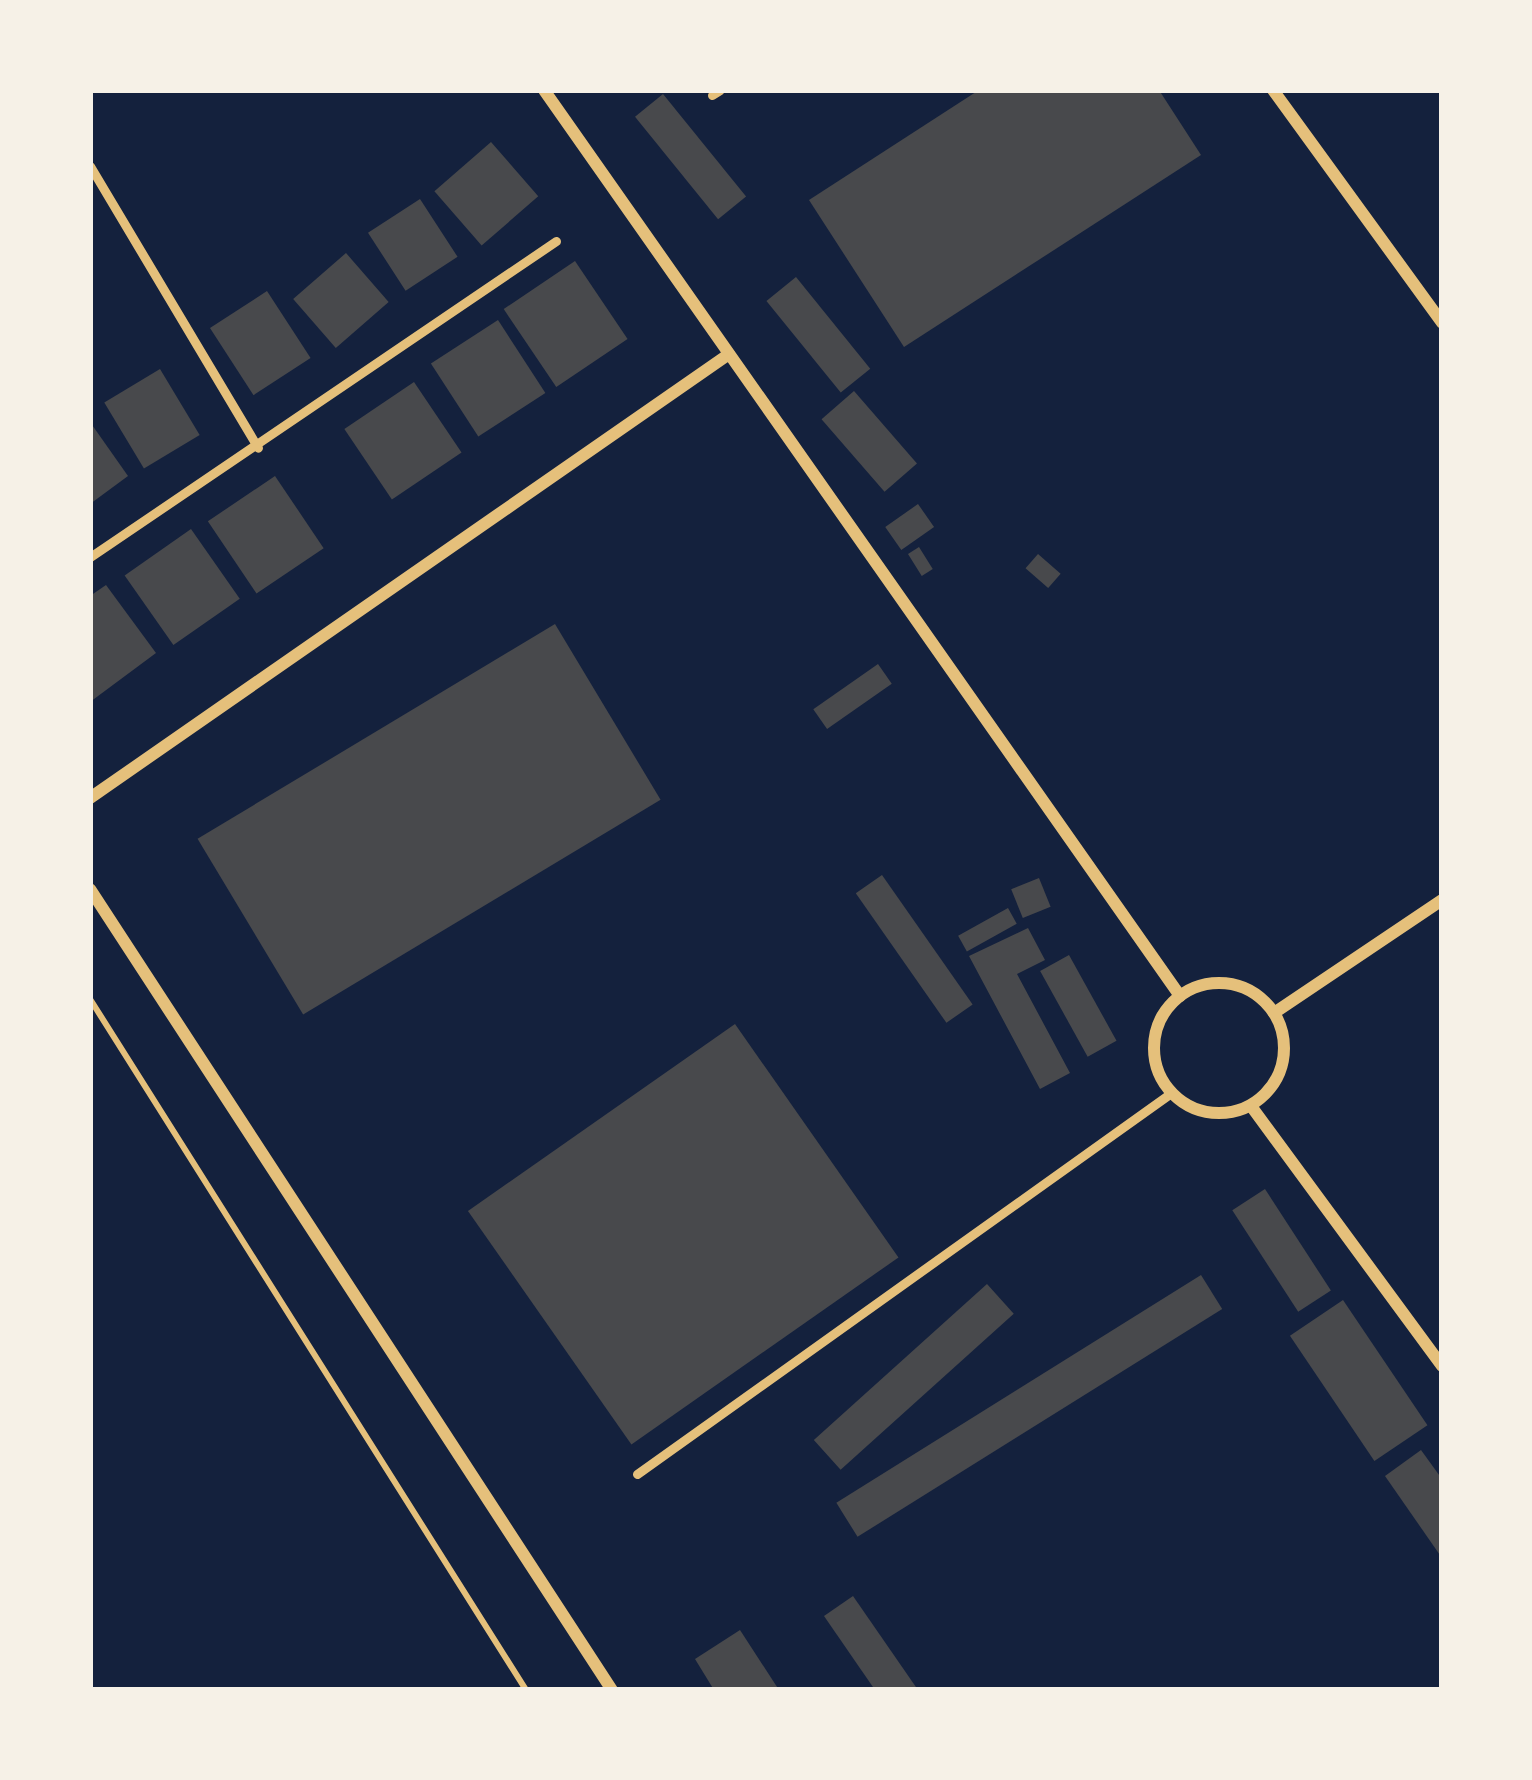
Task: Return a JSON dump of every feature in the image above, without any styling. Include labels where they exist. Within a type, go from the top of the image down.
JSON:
[{"type":"street","points":[[544,90],[1180,996]]},
{"type":"street","points":[[1273,90],[1442,323]]},
{"type":"street","points":[[90,798],[729,355]]},
{"type":"street","points":[[90,889],[612,1690]]},
{"type":"street","points":[[1274,1012],[1442,900]]},
{"type":"street","points":[[1221,983],[1241,986],[1274,1012],[1285,1053],[1280,1074],[1251,1106],[1209,1113],[1171,1093],[1154,1053],[1156,1031],[1180,996],[1221,983]]},
{"type":"street","points":[[1251,1106],[1442,1366]]},
{"type":"lane","points":[[90,166],[258,448]]},
{"type":"lane","points":[[90,557],[258,448],[556,241]]},
{"type":"lane","points":[[638,1474],[1171,1093]]},
{"type":"path","points":[[90,999],[526,1690]]},
{"type":"building","points":[[979,90],[1159,90],[1201,155],[904,347],[809,200]]},
{"type":"building","points":[[663,94],[746,197],[718,219],[635,117]]},
{"type":"building","points":[[491,142],[538,196],[482,246],[434,191]]},
{"type":"building","points":[[420,199],[458,257],[406,291],[368,233]]},
{"type":"building","points":[[346,253],[389,302],[336,348],[293,299]]},
{"type":"building","points":[[575,261],[628,339],[556,387],[504,309]]},
{"type":"building","points":[[796,277],[870,369],[841,393],[766,301]]},
{"type":"building","points":[[267,291],[311,358],[254,395],[210,328]]},
{"type":"building","points":[[498,320],[545,393],[478,437],[431,364]]},
{"type":"building","points":[[160,369],[200,435],[144,468],[104,402]]},
{"type":"building","points":[[414,382],[462,452],[392,499],[344,429]]},
{"type":"building","points":[[854,391],[917,463],[885,492],[822,419]]},
{"type":"building","points":[[90,422],[128,476],[90,504]]},
{"type":"building","points":[[275,476],[324,548],[256,593],[208,521]]},
{"type":"building","points":[[918,504],[934,527],[901,550],[885,527]]},
{"type":"building","points":[[191,529],[240,599],[173,645],[125,575]]},
{"type":"building","points":[[919,547],[933,569],[922,576],[908,554]]},
{"type":"building","points":[[1038,554],[1061,574],[1048,588],[1026,568]]},
{"type":"building","points":[[106,585],[156,653],[90,702],[90,596]]},
{"type":"building","points":[[555,624],[661,800],[303,1014],[198,839]]},
{"type":"building","points":[[878,664],[892,684],[827,729],[813,709]]},
{"type":"building","points":[[882,875],[973,1004],[946,1023],[856,893]]},
{"type":"building","points":[[1039,878],[1051,907],[1023,918],[1011,889]]},
{"type":"building","points":[[1008,908],[1017,924],[967,951],[958,936]]},
{"type":"building","points":[[1028,928],[1045,960],[1017,974],[1070,1073],[1040,1089],[969,956]]},
{"type":"building","points":[[1069,955],[1117,1041],[1088,1057],[1040,971]]},
{"type":"building","points":[[735,1024],[898,1257],[631,1444],[468,1211]]},
{"type":"building","points":[[1265,1189],[1331,1290],[1298,1312],[1232,1210]]},
{"type":"building","points":[[1201,1275],[1222,1309],[858,1537],[836,1503]]},
{"type":"building","points":[[987,1284],[1014,1314],[841,1470],[814,1440]]},
{"type":"building","points":[[1343,1300],[1427,1425],[1374,1461],[1290,1336]]},
{"type":"building","points":[[1421,1450],[1442,1479],[1442,1558],[1385,1476]]},
{"type":"building","points":[[853,1596],[918,1690],[875,1690],[824,1616]]},
{"type":"building","points":[[740,1630],[779,1690],[714,1690],[695,1659]]}]
